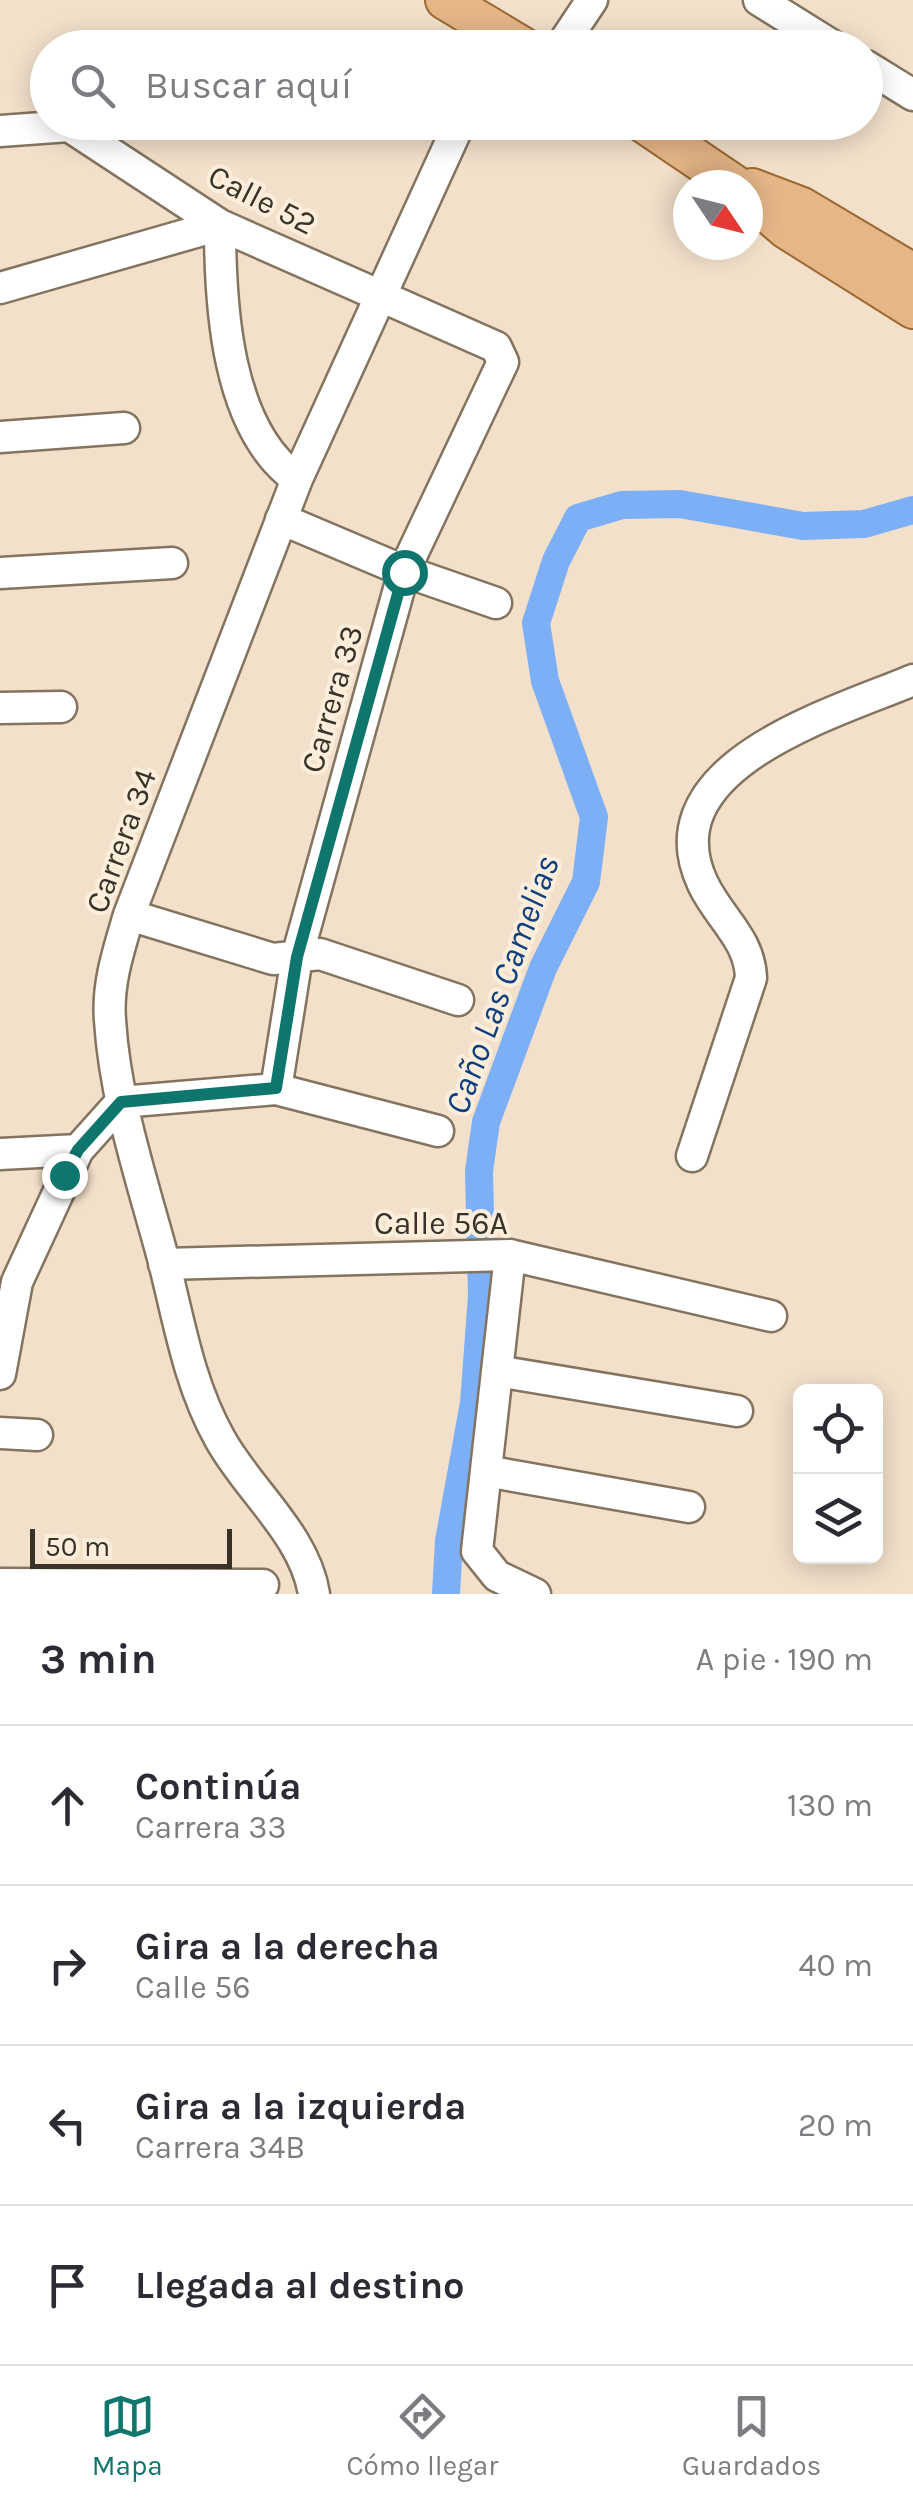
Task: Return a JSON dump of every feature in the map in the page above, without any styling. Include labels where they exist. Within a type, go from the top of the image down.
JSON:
[{"type":"main road","points":[[445,0],[489,30]]},
{"type":"main road","points":[[670,140],[716,170]]},
{"type":"main road","points":[[763,194],[802,207],[913,272]]},
{"type":"main road","points":[[763,208],[786,230],[913,309]]},
{"type":"street","points":[[572,30],[592,0]]},
{"type":"street","points":[[759,0],[807,30]]},
{"type":"street","points":[[883,77],[913,96]]},
{"type":"street","name":"Calle 52","points":[[0,131],[30,129]]},
{"type":"street","name":"Calle 52","points":[[90,140],[220,225],[496,346]]},
{"type":"street","name":"Carrera 34","points":[[314,1594],[296,1546],[250,1488],[199,1398],[121,1102],[110,1017],[112,973],[129,915],[297,479],[378,293],[451,140]]},
{"type":"street","points":[[0,288],[220,225],[224,325],[238,381],[268,453],[297,479]]},
{"type":"street","name":"Carrera 33","points":[[276,1088],[297,957],[404,572],[503,362],[496,346]]},
{"type":"street","points":[[0,437],[124,428]]},
{"type":"street","points":[[281,520],[404,572],[496,603]]},
{"type":"street","points":[[0,573],[172,562]]},
{"type":"street","points":[[692,1156],[751,978],[750,956],[703,885],[690,846],[704,802],[734,764],[778,737],[913,680]]},
{"type":"street","points":[[0,708],[60,706]]},
{"type":"street","points":[[129,915],[273,959],[320,954],[458,1000]]},
{"type":"street","points":[[0,1374],[8,1282],[78,1150],[121,1102],[276,1088],[438,1131]]},
{"type":"street","points":[[0,1154],[78,1150]]},
{"type":"street","points":[[502,1255],[497,1371],[477,1551],[497,1576],[535,1594]]},
{"type":"street","name":"Calle 56A","points":[[164,1264],[502,1255],[772,1316]]},
{"type":"street","points":[[497,1371],[737,1411]]},
{"type":"street","points":[[0,1434],[37,1436]]},
{"type":"street","points":[[486,1471],[689,1507]]},
{"type":"street","points":[[0,1584],[264,1584]]},
{"type":"waterway","name":"Caño Las Camelias","points":[[446,1594],[449,1541],[474,1403],[482,1295],[479,1171],[486,1122],[543,968],[586,882],[594,817],[545,681],[536,623],[556,561],[578,518],[622,505],[680,504],[803,526],[864,524],[913,510]]},
{"type":"route","points":[[64,1175],[78,1150],[121,1102],[276,1088],[297,957],[404,572]]}]
